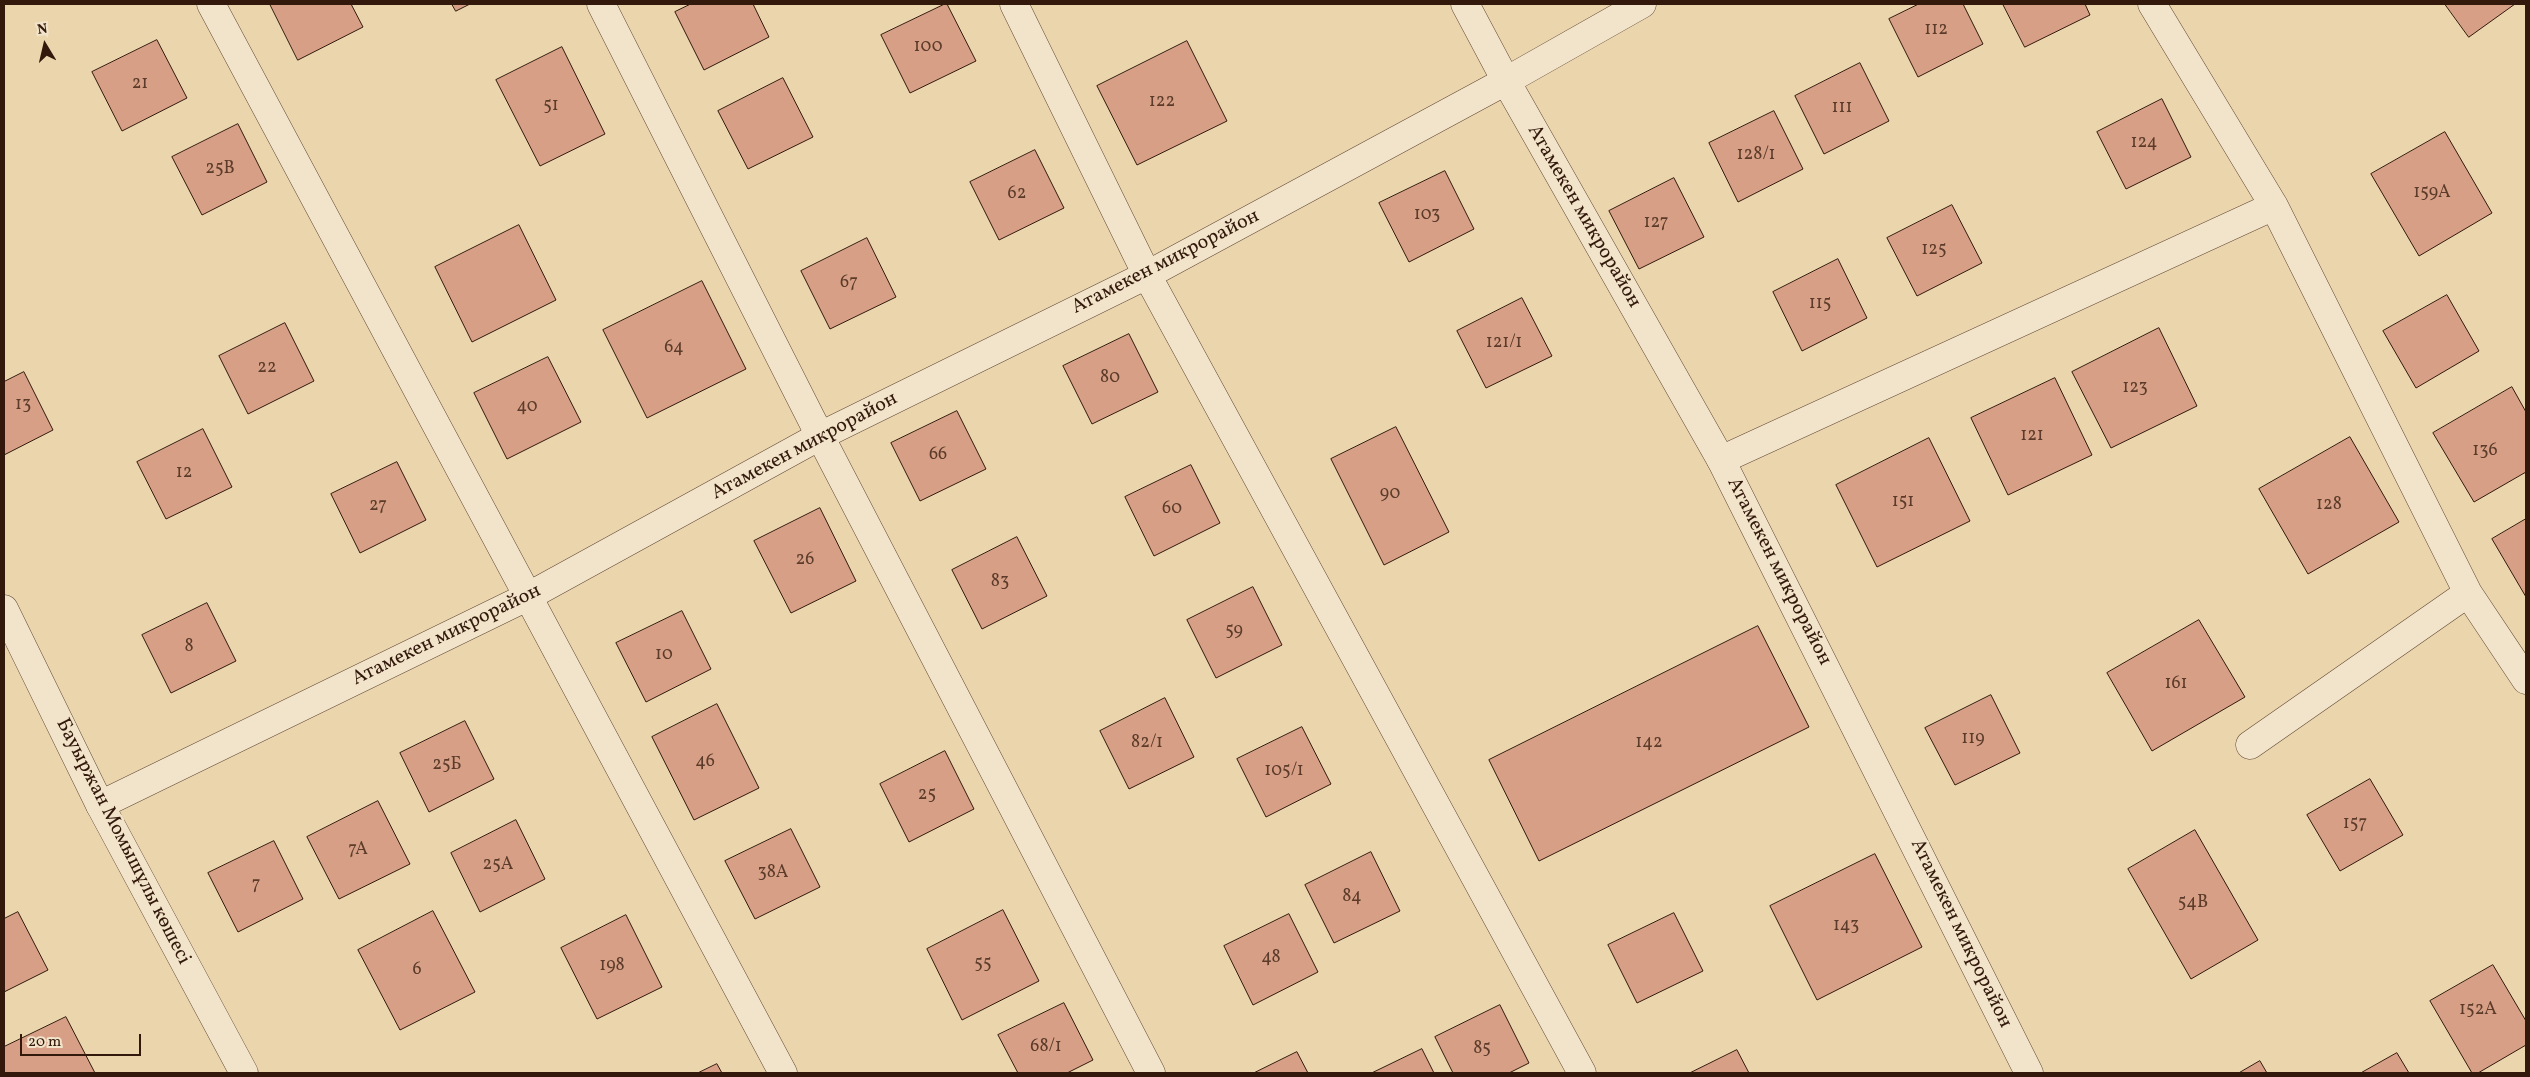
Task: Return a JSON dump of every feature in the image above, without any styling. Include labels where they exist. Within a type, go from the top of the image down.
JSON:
[{"type":"street","points":[[210,4],[784,1073]]},
{"type":"street","points":[[601,4],[820,436],[1152,1073]]},
{"type":"street","points":[[1014,4],[1147,274],[1582,1073]]},
{"type":"street","name":"Атамекен микрорайон","points":[[1465,4],[1506,81],[1721,460],[2029,1073]]},
{"type":"street","name":"Атамекен микрорайон","points":[[100,805],[527,597],[820,436],[1147,274],[1506,81],[1642,4]]},
{"type":"street","points":[[2152,4],[2274,206],[2468,593],[2526,680]]},
{"type":"street","points":[[1721,460],[2274,206]]},
{"type":"street","points":[[2250,745],[2468,593]]},
{"type":"street","name":"Бауыржан Момышұлы көшесі","points":[[4,609],[100,805],[244,1073]]},
{"type":"building","points":[[270,4],[351,4],[363,27],[298,60]]},
{"type":"building","points":[[452,4],[470,4],[456,11]]},
{"type":"building","points":[[691,4],[753,4],[769,37],[704,70],[675,12]]},
{"type":"building","points":[[947,4],[976,61],[910,93],[881,35]]},
{"type":"building","points":[[1919,4],[1963,4],[1983,44],[1918,77],[1889,19]]},
{"type":"building","points":[[2003,4],[2085,4],[2090,15],[2025,47]]},
{"type":"building","points":[[2445,4],[2515,4],[2469,37]]},
{"type":"building","points":[[157,40],[187,98],[122,131],[92,72]]},
{"type":"building","points":[[1187,41],[1227,121],[1137,165],[1097,86]]},
{"type":"building","points":[[562,47],[605,134],[540,166],[496,80]]},
{"type":"building","points":[[1860,63],[1889,121],[1824,154],[1795,96]]},
{"type":"building","points":[[783,78],[813,137],[748,169],[718,111]]},
{"type":"building","points":[[2162,99],[2191,157],[2126,189],[2097,132]]},
{"type":"building","points":[[1774,111],[1803,169],[1738,202],[1709,143]]},
{"type":"building","points":[[238,124],[267,182],[202,215],[172,157]]},
{"type":"building","points":[[2445,132],[2492,213],[2419,256],[2371,174]]},
{"type":"building","points":[[1035,150],[1064,208],[999,240],[970,182]]},
{"type":"building","points":[[1445,171],[1474,229],[1409,262],[1379,203]]},
{"type":"building","points":[[1674,178],[1704,237],[1639,269],[1609,211]]},
{"type":"building","points":[[1952,205],[1982,263],[1917,296],[1887,238]]},
{"type":"building","points":[[519,225],[556,300],[472,342],[435,267]]},
{"type":"building","points":[[867,238],[896,297],[830,329],[801,271]]},
{"type":"building","points":[[1838,259],[1867,318],[1802,351],[1773,292]]},
{"type":"building","points":[[702,281],[746,369],[647,418],[603,330]]},
{"type":"building","points":[[2447,295],[2479,351],[2416,388],[2383,331]]},
{"type":"building","points":[[1522,298],[1552,356],[1486,388],[1457,331]]},
{"type":"building","points":[[285,323],[314,381],[248,414],[219,356]]},
{"type":"building","points":[[2159,328],[2197,406],[2111,448],[2072,372]]},
{"type":"building","points":[[1129,334],[1158,392],[1092,424],[1063,366]]},
{"type":"building","points":[[548,357],[581,422],[507,459],[474,393]]},
{"type":"building","points":[[24,372],[53,430],[4,455],[4,382]]},
{"type":"building","points":[[2055,378],[2092,455],[2008,495],[1971,418]]},
{"type":"building","points":[[2512,387],[2526,412],[2526,472],[2474,502],[2433,433]]},
{"type":"building","points":[[957,411],[986,469],[920,501],[891,443]]},
{"type":"building","points":[[1396,427],[1449,532],[1384,565],[1331,459]]},
{"type":"building","points":[[203,429],[232,487],[166,519],[137,462]]},
{"type":"building","points":[[2350,437],[2399,522],[2308,574],[2259,489]]},
{"type":"building","points":[[1929,438],[1970,521],[1877,567],[1836,485]]},
{"type":"building","points":[[397,462],[426,520],[360,553],[331,494]]},
{"type":"building","points":[[1191,465],[1220,523],[1154,556],[1125,497]]},
{"type":"building","points":[[820,508],[856,581],[791,613],[754,541]]},
{"type":"building","points":[[2526,519],[2526,597],[2492,539]]},
{"type":"building","points":[[1017,537],[1047,596],[982,629],[952,570]]},
{"type":"building","points":[[1253,587],[1282,645],[1216,678],[1187,620]]},
{"type":"building","points":[[207,603],[236,661],[171,693],[142,635]]},
{"type":"building","points":[[682,611],[711,669],[646,702],[616,643]]},
{"type":"building","points":[[2199,620],[2245,697],[2152,751],[2107,673]]},
{"type":"building","points":[[1758,626],[1809,727],[1539,861],[1489,760]]},
{"type":"building","points":[[1991,695],[2020,753],[1955,785],[1925,728]]},
{"type":"building","points":[[1165,698],[1194,757],[1129,789],[1100,731]]},
{"type":"building","points":[[717,704],[759,788],[694,820],[652,737]]},
{"type":"building","points":[[465,721],[494,779],[429,812],[400,753]]},
{"type":"building","points":[[1302,727],[1331,784],[1266,817],[1237,759]]},
{"type":"building","points":[[945,751],[974,809],[909,842],[880,784]]},
{"type":"building","points":[[2370,779],[2403,835],[2340,871],[2307,815]]},
{"type":"building","points":[[378,801],[410,864],[339,899],[307,837]]},
{"type":"building","points":[[516,820],[545,879],[480,912],[451,853]]},
{"type":"building","points":[[791,829],[820,887],[755,919],[725,861]]},
{"type":"building","points":[[2195,830],[2258,940],[2191,979],[2128,869]]},
{"type":"building","points":[[274,841],[303,899],[238,932],[208,873]]},
{"type":"building","points":[[1371,852],[1400,911],[1334,943],[1305,885]]},
{"type":"building","points":[[1875,854],[1922,947],[1817,1000],[1770,906]]},
{"type":"building","points":[[1003,910],[1039,981],[962,1020],[927,949]]},
{"type":"building","points":[[433,911],[475,992],[400,1030],[358,950]]},
{"type":"building","points":[[18,912],[48,970],[4,992],[4,919]]},
{"type":"building","points":[[1674,913],[1703,971],[1637,1003],[1608,945]]},
{"type":"building","points":[[1289,914],[1318,972],[1253,1005],[1224,946]]},
{"type":"building","points":[[626,915],[662,987],[597,1019],[561,948]]},
{"type":"building","points":[[2493,965],[2526,1021],[2526,1045],[2478,1073],[2472,1073],[2430,1001]]},
{"type":"building","points":[[1064,1003],[1093,1060],[1067,1073],[1018,1073],[998,1035]]},
{"type":"building","points":[[1500,1005],[1529,1063],[1509,1073],[1453,1073],[1435,1037]]},
{"type":"building","points":[[66,1017],[95,1073],[4,1073],[4,1047]]},
{"type":"building","points":[[1422,1049],[1434,1073],[1372,1073]]},
{"type":"building","points":[[1737,1050],[1749,1073],[1690,1073]]},
{"type":"building","points":[[1297,1052],[1308,1073],[1254,1073]]},
{"type":"building","points":[[2397,1053],[2409,1073],[2361,1073]]},
{"type":"building","points":[[2260,1061],[2267,1073],[2239,1073]]},
{"type":"building","points":[[717,1064],[722,1073],[698,1073]]}]
